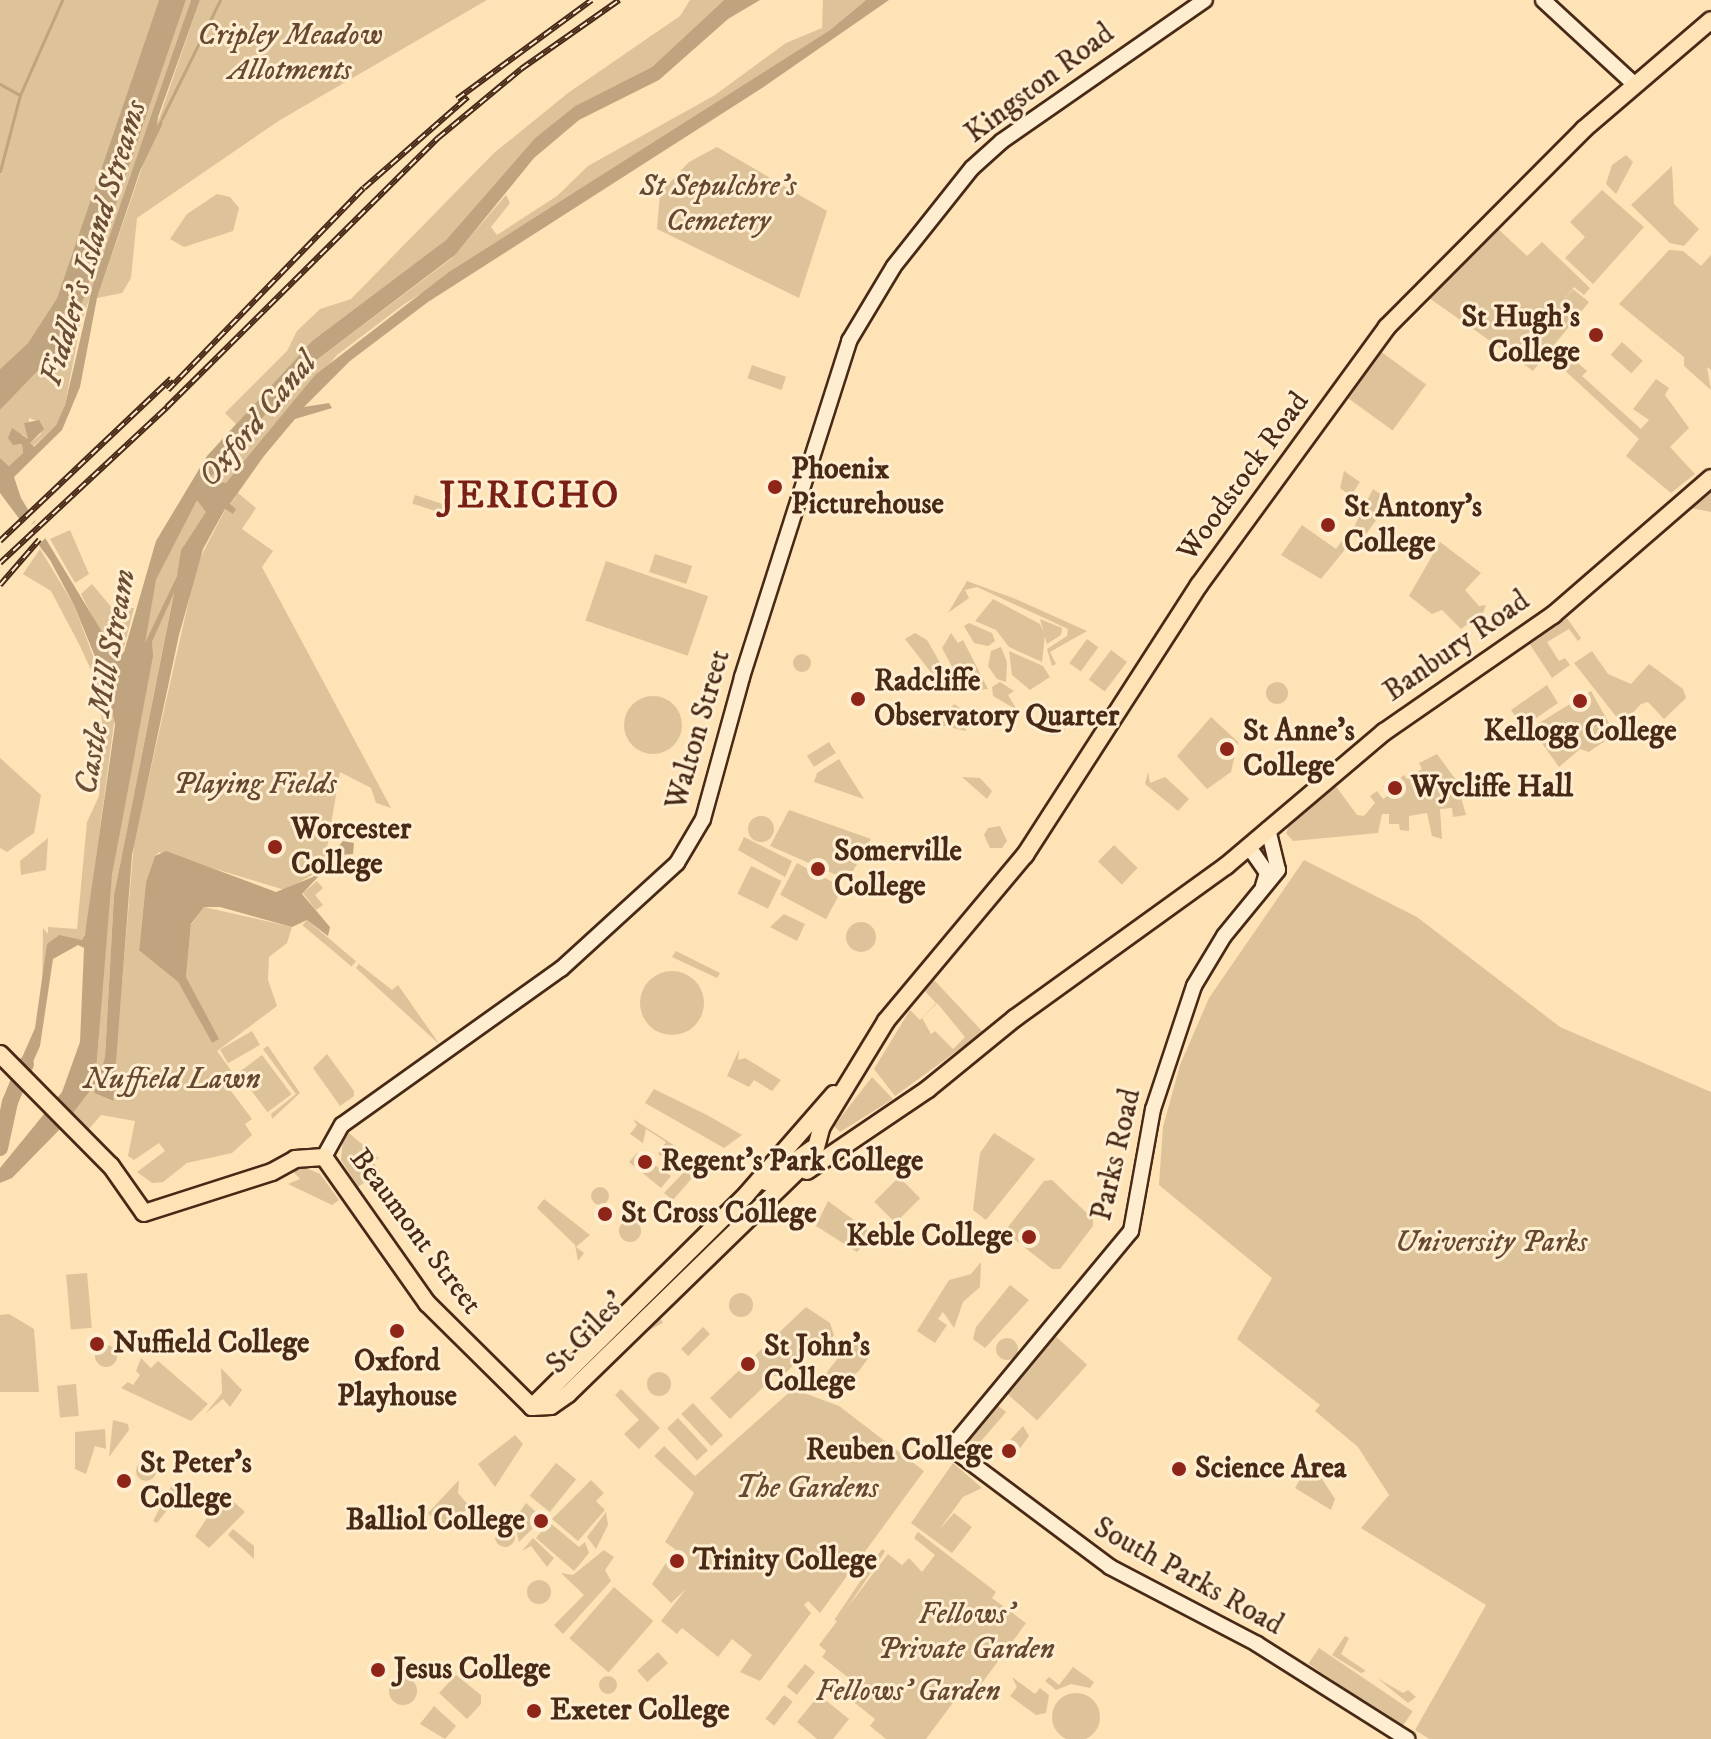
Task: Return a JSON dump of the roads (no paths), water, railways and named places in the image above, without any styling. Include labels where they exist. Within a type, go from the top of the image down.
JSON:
[{"type":"main road","name":"Woodstock Road","points":[[886,1021],[1025,855],[1199,585],[1387,327],[1633,83],[1711,20]]},
{"type":"main road","name":"Banbury Road","points":[[965,1061],[1249,847],[1384,732],[1553,615],[1711,478]]},
{"type":"main road","name":"St Giles'","points":[[791,1178],[816,1147],[827,1118],[886,1021]]},
{"type":"main road","points":[[0,1054],[70,1121],[135,1198],[158,1209],[272,1172],[295,1159],[324,1157]]},
{"type":"main road","name":"St Giles'","points":[[532,1407],[546,1408],[568,1394],[665,1294],[791,1178],[965,1061]]},
{"type":"main road","name":"St Giles'","points":[[532,1407],[746,1195],[851,1076]]},
{"type":"main road","points":[[827,1118],[825,1130],[836,1139]]},
{"type":"main road","name":"St Giles'","points":[[746,1195],[816,1147],[855,1134]]},
{"type":"main road","name":"Beaumont Street","points":[[324,1157],[427,1303],[532,1407]]},
{"type":"street","name":"Kingston Road","points":[[894,266],[972,168],[1002,141],[1111,61],[1205,0]]},
{"type":"street","points":[[1543,0],[1633,83]]},
{"type":"street","name":"Walton Street","points":[[324,1157],[342,1125],[561,969],[659,884],[689,845],[703,819],[754,638],[849,341],[894,266]]},
{"type":"street","name":"Parks Road","points":[[951,1448],[1131,1231],[1153,1109],[1180,1024],[1224,936],[1278,870],[1268,829]]},
{"type":"street","points":[[1249,847],[1267,873],[1263,886]]},
{"type":"street","name":"South Parks Road","points":[[951,1448],[1110,1567],[1257,1644],[1407,1739]]},
{"type":"water","name":"Fiddler's Island Streams","points":[[159,0],[186,0],[77,318],[57,351],[0,410],[0,369],[28,343],[57,298]]},
{"type":"water","points":[[191,0],[200,0],[158,117],[157,126],[163,116],[162,125],[140,171],[97,298],[80,387],[62,430],[14,477],[21,498],[116,655],[124,652],[156,541],[207,456],[312,341],[446,240],[535,138],[575,106],[652,67],[724,0],[760,0],[728,19],[659,80],[579,120],[534,158],[455,255],[306,368],[208,480],[226,483],[315,375],[449,272],[830,30],[866,0],[889,0],[765,86],[428,302],[350,361],[304,407],[329,403],[332,408],[295,419],[264,456],[230,504],[236,509],[233,514],[225,509],[203,549],[179,635],[132,855],[113,1101],[94,1093],[105,1057],[114,895],[174,593],[152,642],[153,656],[112,875],[95,1084],[63,1126],[12,1178],[0,1183],[0,1168],[62,1092],[80,1042],[84,948],[78,945],[53,959],[40,1046],[22,1087],[13,1078],[35,1028],[47,944],[59,935],[82,940],[85,934],[115,725],[109,691],[74,605],[50,560],[0,493],[0,458],[9,466],[23,453],[22,444],[13,445],[8,438],[12,428],[28,439],[24,423],[39,420],[44,429],[30,443],[34,447],[56,425],[65,405],[93,284]],"holes":[[[197,500],[206,512],[181,550],[177,576],[145,643],[156,580]]]},
{"type":"water","points":[[343,841],[354,843],[353,854],[341,855],[339,864],[330,864],[302,894],[330,927],[328,936],[307,920],[292,927],[220,907],[204,907],[191,924],[186,977],[219,1039],[212,1043],[178,982],[139,950],[146,882],[155,856],[166,851],[276,892],[313,877]]},
{"type":"waterway","points":[[0,171],[20,95],[62,0]]},
{"type":"waterway","name":"Fiddler's Island Streams","points":[[162,118],[220,0]]},
{"type":"waterway","points":[[0,84],[20,95]]},
{"type":"waterway","points":[[0,1148],[10,1102],[26,1064]]},
{"type":"railway","points":[[457,99],[592,0]]},
{"type":"railway","points":[[0,563],[167,407],[438,138],[521,69],[619,0]]},
{"type":"railway","points":[[168,390],[364,188],[468,97]]},
{"type":"railway","points":[[0,541],[171,379]]},
{"type":"railway","points":[[0,585],[39,540]]},
{"type":"place","name":"St Hugh's College","points":[[1596,335]]},
{"type":"place","name":"Phoenix Picturehouse","points":[[775,487]]},
{"type":"place","name":"St Antony's College","points":[[1328,525]]},
{"type":"place","name":"Radcliffe Observatory Quarter","points":[[858,699]]},
{"type":"place","name":"Kellogg College","points":[[1580,701]]},
{"type":"place","name":"St Anne's College","points":[[1227,749]]},
{"type":"place","name":"Wycliffe Hall","points":[[1395,788]]},
{"type":"place","name":"Worcester College","points":[[275,847]]},
{"type":"place","name":"Somerville College","points":[[818,869]]},
{"type":"place","name":"Regent's Park College","points":[[645,1162]]},
{"type":"place","name":"St Cross College","points":[[605,1214]]},
{"type":"place","name":"Keble College","points":[[1029,1237]]},
{"type":"place","name":"Oxford Playhouse","points":[[397,1331]]},
{"type":"place","name":"Nuffield College","points":[[97,1344]]},
{"type":"place","name":"St John's College","points":[[748,1364]]},
{"type":"place","name":"Reuben College","points":[[1009,1451]]},
{"type":"place","name":"Science Area","points":[[1179,1469]]},
{"type":"place","name":"St Peter's College","points":[[124,1481]]},
{"type":"place","name":"Balliol College","points":[[541,1521]]},
{"type":"place","name":"Trinity College","points":[[677,1561]]},
{"type":"place","name":"Jesus College","points":[[378,1670]]},
{"type":"place","name":"Exeter College","points":[[534,1711]]},
{"type":"district","name":"JERICHO","points":[[530,497]]},
{"type":"park label","name":"Cripley Meadow Allotments","points":[[290,53]]},
{"type":"park label","name":"St Sepulchre's Cemetery","points":[[718,204]]},
{"type":"park label","name":"Playing Fields","points":[[255,785]]},
{"type":"park label","name":"Nuffield Lawn","points":[[172,1080]]},
{"type":"park label","name":"University Parks","points":[[1491,1243]]},
{"type":"park label","name":"The Gardens","points":[[807,1489]]},
{"type":"park label","name":"Fellows' Private Garden","points":[[966,1632]]},
{"type":"park label","name":"Fellows' Garden","points":[[908,1692]]},
{"type":"water label","name":"Oxford Canal","points":[[258,420]]},
{"type":"water label","name":"Castle Mill Stream","points":[[106,682]]}]
